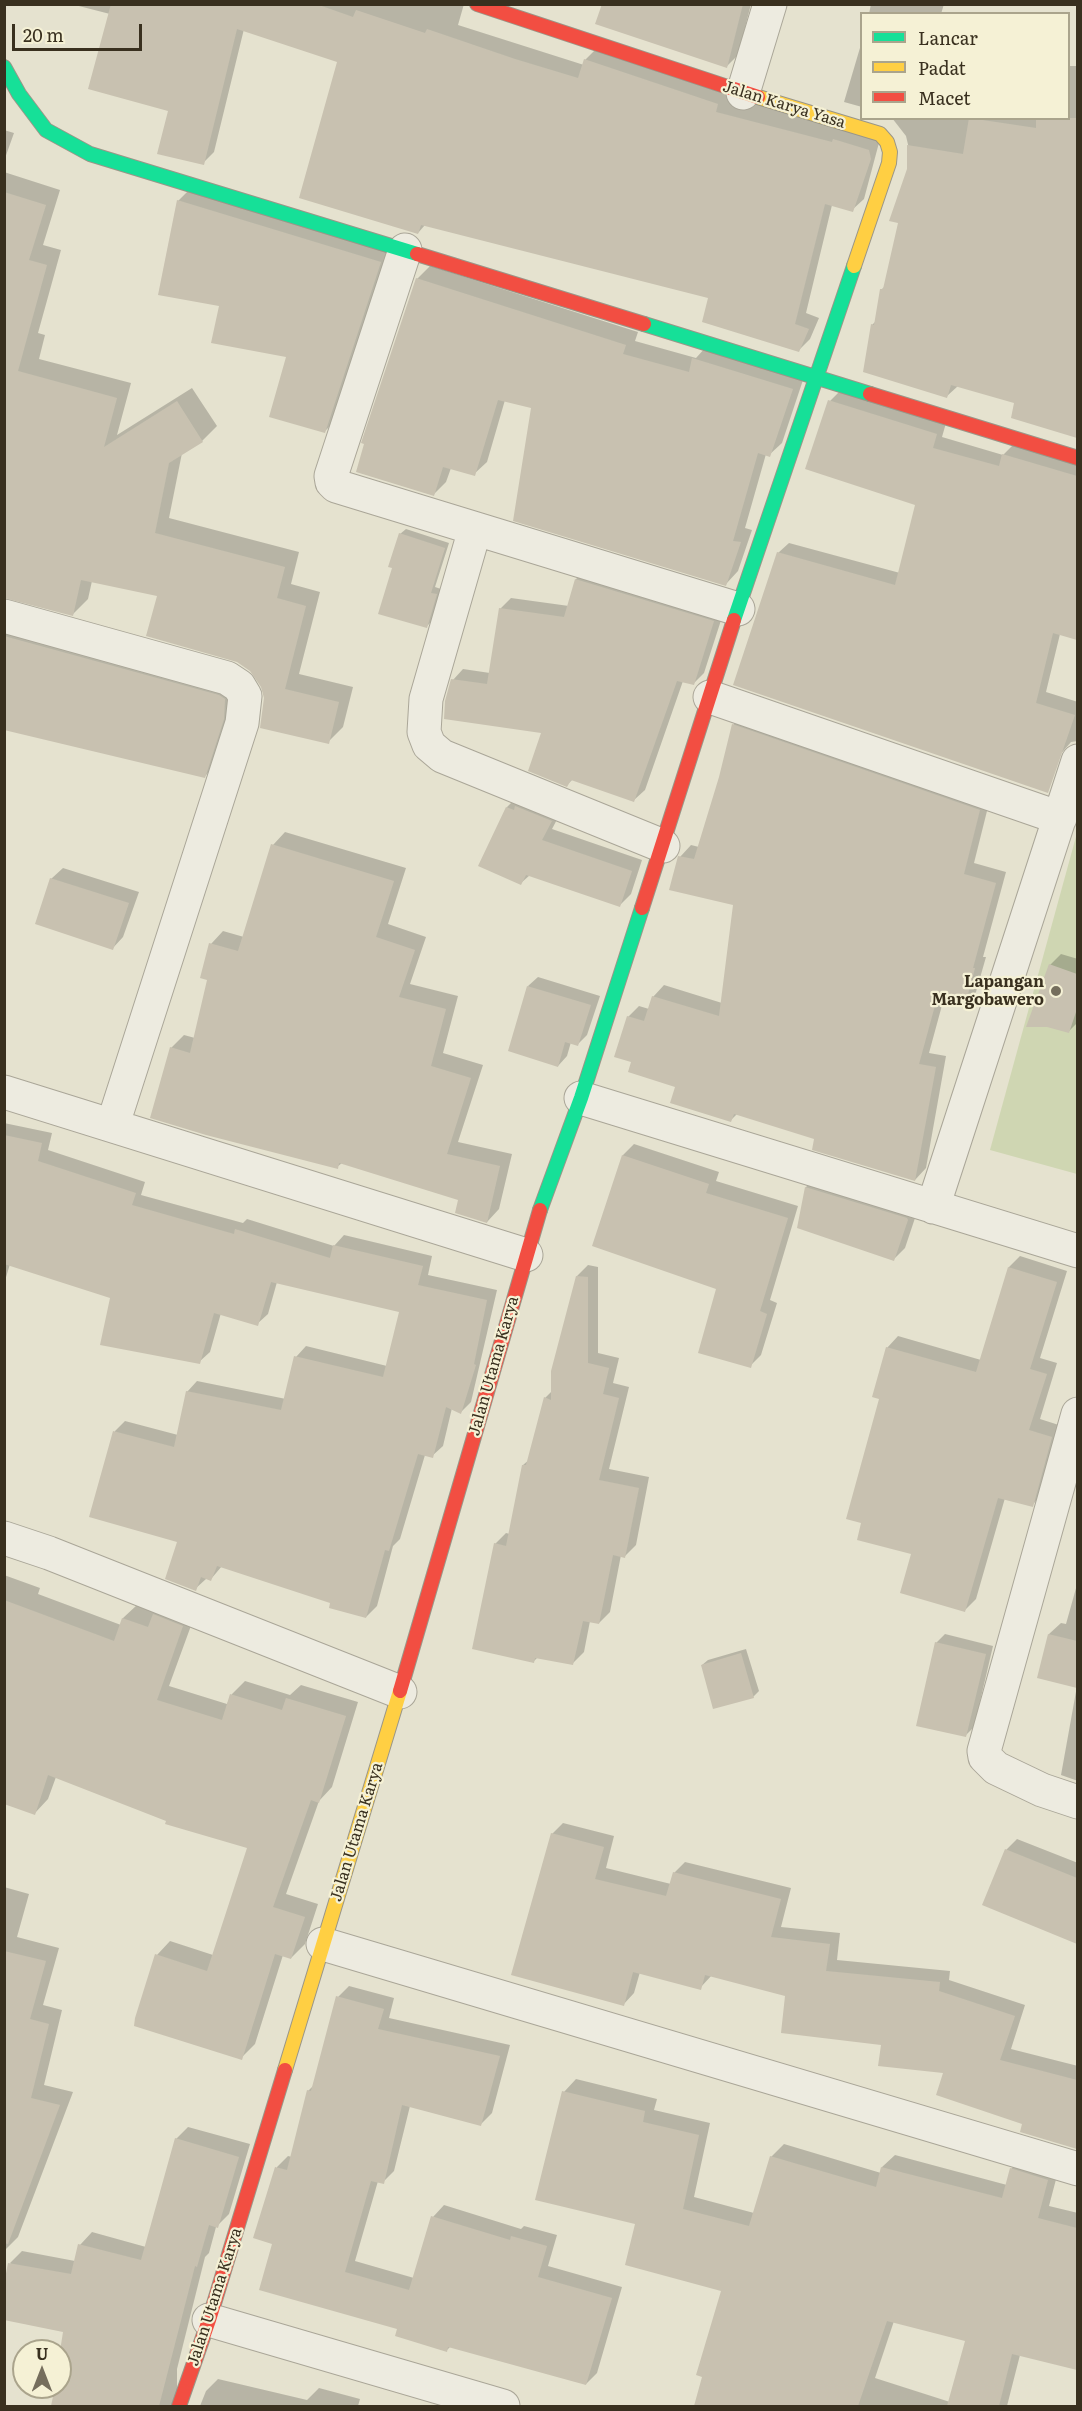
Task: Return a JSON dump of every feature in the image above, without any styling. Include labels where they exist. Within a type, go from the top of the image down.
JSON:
[{"type":"street","name":"Jalan Karya Yasa","points":[[477,4],[743,93],[879,134],[887,142],[890,152],[889,163],[738,609],[663,846]]},
{"type":"street","points":[[743,93],[770,4]]},
{"type":"street","points":[[4,67],[19,94],[46,130],[90,154],[1077,458]]},
{"type":"street","points":[[405,250],[331,476],[332,482],[336,486],[738,609]]},
{"type":"street","points":[[474,529],[426,699],[424,732],[429,745],[442,756],[663,846]]},
{"type":"street","points":[[4,616],[227,678],[239,686],[245,696],[242,723],[113,1124]]},
{"type":"street","points":[[710,697],[1060,818]]},
{"type":"street","points":[[933,1207],[1077,761]]},
{"type":"street","name":"Jalan Utama Karya","points":[[179,2406],[209,2320],[400,1692],[526,1255],[544,1197],[581,1098],[663,846]]},
{"type":"street","points":[[4,1092],[113,1124],[526,1255]]},
{"type":"street","points":[[581,1098],[1077,1251]]},
{"type":"street","points":[[1077,1414],[984,1751],[986,1757],[996,1768],[1042,1790],[1077,1802]]},
{"type":"street","points":[[4,1538],[49,1553],[400,1692]]},
{"type":"street","points":[[323,1944],[1077,2169]]},
{"type":"street","points":[[209,2320],[503,2406]]},
{"type":"green space","name":"Lapangan Margobawero","points":[[1077,833],[1077,1174],[990,1150]]},
{"type":"building","points":[[111,4],[316,4],[353,17],[356,10],[425,33],[427,29],[578,78],[584,59],[718,104],[716,112],[832,142],[833,139],[869,150],[871,159],[853,212],[825,204],[795,324],[809,329],[799,352],[702,322],[708,298],[421,225],[418,234],[299,198],[337,62],[237,29],[204,165],[157,154],[168,111],[88,89]]},
{"type":"building","points":[[602,4],[743,4],[727,68],[595,24]]},
{"type":"building","points":[[1077,118],[1077,438],[1011,418],[1014,403],[951,385],[947,398],[863,372],[871,324],[874,325],[880,289],[883,289],[898,223],[889,221],[907,169],[907,145],[963,154],[969,120],[1036,128],[1036,120]]},
{"type":"building","points":[[4,192],[46,205],[29,260],[47,265],[18,371],[117,398],[104,447],[177,401],[203,442],[169,463],[155,533],[285,567],[277,598],[306,606],[285,689],[339,702],[329,744],[260,728],[264,698],[261,687],[250,671],[237,662],[146,636],[157,596],[81,580],[73,616],[4,598]]},
{"type":"building","points":[[177,200],[381,262],[325,433],[269,417],[286,357],[211,343],[219,306],[158,295]]},
{"type":"building","points":[[416,278],[626,345],[623,354],[689,372],[692,358],[793,389],[770,457],[758,453],[733,541],[741,542],[726,586],[513,521],[531,408],[498,400],[475,476],[443,467],[434,496],[356,472],[364,444],[361,443]]},
{"type":"building","points":[[828,400],[937,434],[933,448],[999,466],[1002,454],[1077,476],[1077,640],[1053,633],[1036,703],[1075,715],[1048,793],[733,685],[777,552],[895,585],[915,505],[805,469]]},
{"type":"building","points":[[399,533],[445,548],[431,593],[437,594],[427,628],[378,614],[392,568],[388,567]]},
{"type":"building","points":[[575,579],[714,621],[694,685],[677,681],[634,802],[571,780],[567,787],[528,771],[541,733],[444,719],[445,701],[451,679],[487,684],[499,608],[564,617]]},
{"type":"building","points":[[4,636],[219,695],[225,699],[224,719],[205,778],[4,730]]},
{"type":"building","points":[[732,724],[980,810],[964,874],[996,883],[965,1005],[937,998],[919,1064],[936,1067],[915,1181],[812,1150],[814,1139],[734,1114],[731,1122],[670,1103],[675,1087],[628,1072],[631,1062],[614,1057],[627,1016],[644,1021],[652,996],[719,1016],[733,905],[669,890],[678,856],[694,859],[719,777]]},
{"type":"building","points":[[515,806],[552,821],[542,840],[632,871],[620,907],[526,875],[521,885],[478,866],[506,807],[514,810]]},
{"type":"building","points":[[271,844],[394,881],[376,937],[415,950],[399,997],[446,1009],[431,1066],[471,1078],[447,1154],[500,1166],[487,1223],[455,1213],[458,1200],[339,1163],[338,1169],[150,1118],[170,1047],[190,1053],[207,980],[200,978],[209,943],[238,951]]},
{"type":"building","points":[[50,878],[129,903],[113,950],[35,924]]},
{"type":"building","points":[[1049,964],[1077,974],[1077,1009],[1069,1033],[1047,1027],[1026,1027]]},
{"type":"building","points":[[527,986],[591,1005],[578,1046],[565,1042],[558,1067],[508,1051]]},
{"type":"building","points":[[4,1135],[42,1143],[38,1161],[136,1193],[132,1205],[234,1234],[235,1229],[330,1258],[333,1245],[423,1266],[418,1285],[487,1300],[474,1364],[476,1365],[461,1414],[446,1407],[433,1458],[418,1454],[389,1551],[385,1550],[366,1618],[329,1608],[330,1603],[217,1566],[211,1581],[201,1577],[196,1591],[165,1579],[177,1542],[89,1517],[113,1431],[174,1447],[186,1391],[281,1410],[294,1356],[383,1377],[399,1312],[271,1282],[258,1326],[214,1313],[200,1364],[100,1345],[110,1298],[4,1264]]},
{"type":"building","points":[[622,1155],[709,1184],[706,1193],[788,1218],[760,1311],[767,1314],[751,1368],[698,1353],[716,1289],[592,1246]]},
{"type":"building","points":[[805,1187],[907,1218],[894,1261],[797,1228]]},
{"type":"building","points":[[1008,1267],[1057,1282],[1030,1369],[1047,1374],[1029,1430],[1052,1437],[1033,1507],[998,1498],[965,1612],[900,1593],[911,1554],[857,1540],[861,1523],[846,1519],[879,1399],[872,1397],[886,1347],[976,1372]]},
{"type":"building","points":[[576,1276],[588,1277],[588,1363],[609,1368],[603,1394],[619,1398],[599,1480],[639,1488],[625,1558],[613,1555],[599,1624],[583,1621],[573,1665],[535,1658],[534,1663],[472,1649],[494,1543],[506,1546],[522,1465],[526,1465],[544,1397],[551,1400],[551,1371]]},
{"type":"building","points":[[4,1600],[114,1641],[122,1618],[148,1627],[153,1614],[183,1626],[157,1700],[222,1720],[230,1694],[282,1710],[286,1698],[346,1716],[319,1803],[311,1800],[273,1907],[305,1917],[291,1959],[275,1954],[242,2060],[134,2026],[155,1954],[207,1971],[247,1848],[165,1824],[166,1821],[48,1775],[35,1815],[4,1804]]},
{"type":"building","points":[[1048,1634],[1077,1641],[1077,1688],[1037,1678]]},
{"type":"building","points":[[935,1642],[986,1654],[966,1737],[916,1726]]},
{"type":"building","points":[[741,1653],[754,1698],[713,1709],[701,1665]]},
{"type":"building","points":[[551,1833],[604,1847],[595,1879],[666,1896],[673,1872],[781,1899],[771,1937],[830,1944],[826,1971],[940,1982],[939,1991],[1015,2016],[1000,2060],[1077,2080],[1077,2149],[1020,2132],[1022,2124],[936,2095],[943,2073],[878,2066],[881,2045],[781,2033],[785,1996],[705,1975],[701,1990],[633,1972],[624,2006],[511,1975]]},
{"type":"building","points":[[1005,1849],[1077,1878],[1077,1944],[982,1905]]},
{"type":"building","points":[[4,1951],[46,1961],[30,2019],[49,2024],[31,2098],[60,2105],[8,2244],[4,2243]]},
{"type":"building","points":[[336,1996],[384,2009],[378,2029],[500,2056],[481,2126],[402,2105],[384,2184],[371,2181],[345,2272],[409,2290],[431,2216],[510,2240],[511,2236],[547,2246],[538,2277],[612,2298],[586,2385],[448,2347],[447,2352],[395,2336],[397,2329],[259,2290],[272,2244],[253,2238],[275,2167],[287,2170],[307,2090],[311,2091]]},
{"type":"building","points":[[562,2091],[645,2111],[643,2122],[699,2135],[683,2209],[749,2226],[770,2156],[876,2187],[881,2167],[1002,2198],[1010,2168],[1048,2180],[1038,2218],[1077,2228],[1077,2370],[1012,2354],[999,2406],[947,2406],[965,2341],[887,2321],[858,2406],[694,2406],[702,2377],[696,2375],[721,2291],[625,2265],[635,2224],[535,2200]]},
{"type":"building","points":[[175,2138],[239,2157],[218,2228],[209,2225],[197,2267],[195,2266],[159,2406],[51,2406],[52,2399],[72,2399],[72,2339],[62,2339],[63,2332],[4,2320],[4,2284],[8,2263],[71,2274],[78,2244],[141,2260]]},
{"type":"traffic: fast","points":[[4,67],[19,94],[46,130],[90,154],[417,254]]},
{"type":"traffic: fast","points":[[734,620],[854,266]]},
{"type":"traffic: fast","points":[[644,324],[870,394]]},
{"type":"traffic: fast","points":[[540,1210],[581,1098],[642,908]]},
{"type":"traffic: slow","points":[[758,97],[880,134],[887,142],[890,152],[889,163],[854,266]]},
{"type":"traffic: slow","points":[[285,2070],[400,1691]]},
{"type":"traffic: jam","points":[[477,4],[758,97]]},
{"type":"traffic: jam","points":[[417,254],[644,324]]},
{"type":"traffic: jam","points":[[870,394],[1078,458]]},
{"type":"traffic: jam","points":[[642,908],[734,620]]},
{"type":"traffic: jam","points":[[400,1691],[540,1210]]},
{"type":"traffic: jam","points":[[179,2406],[209,2320],[285,2070]]},
{"type":"place","name":"Lapangan Margobawero","points":[[1056,991]]}]
